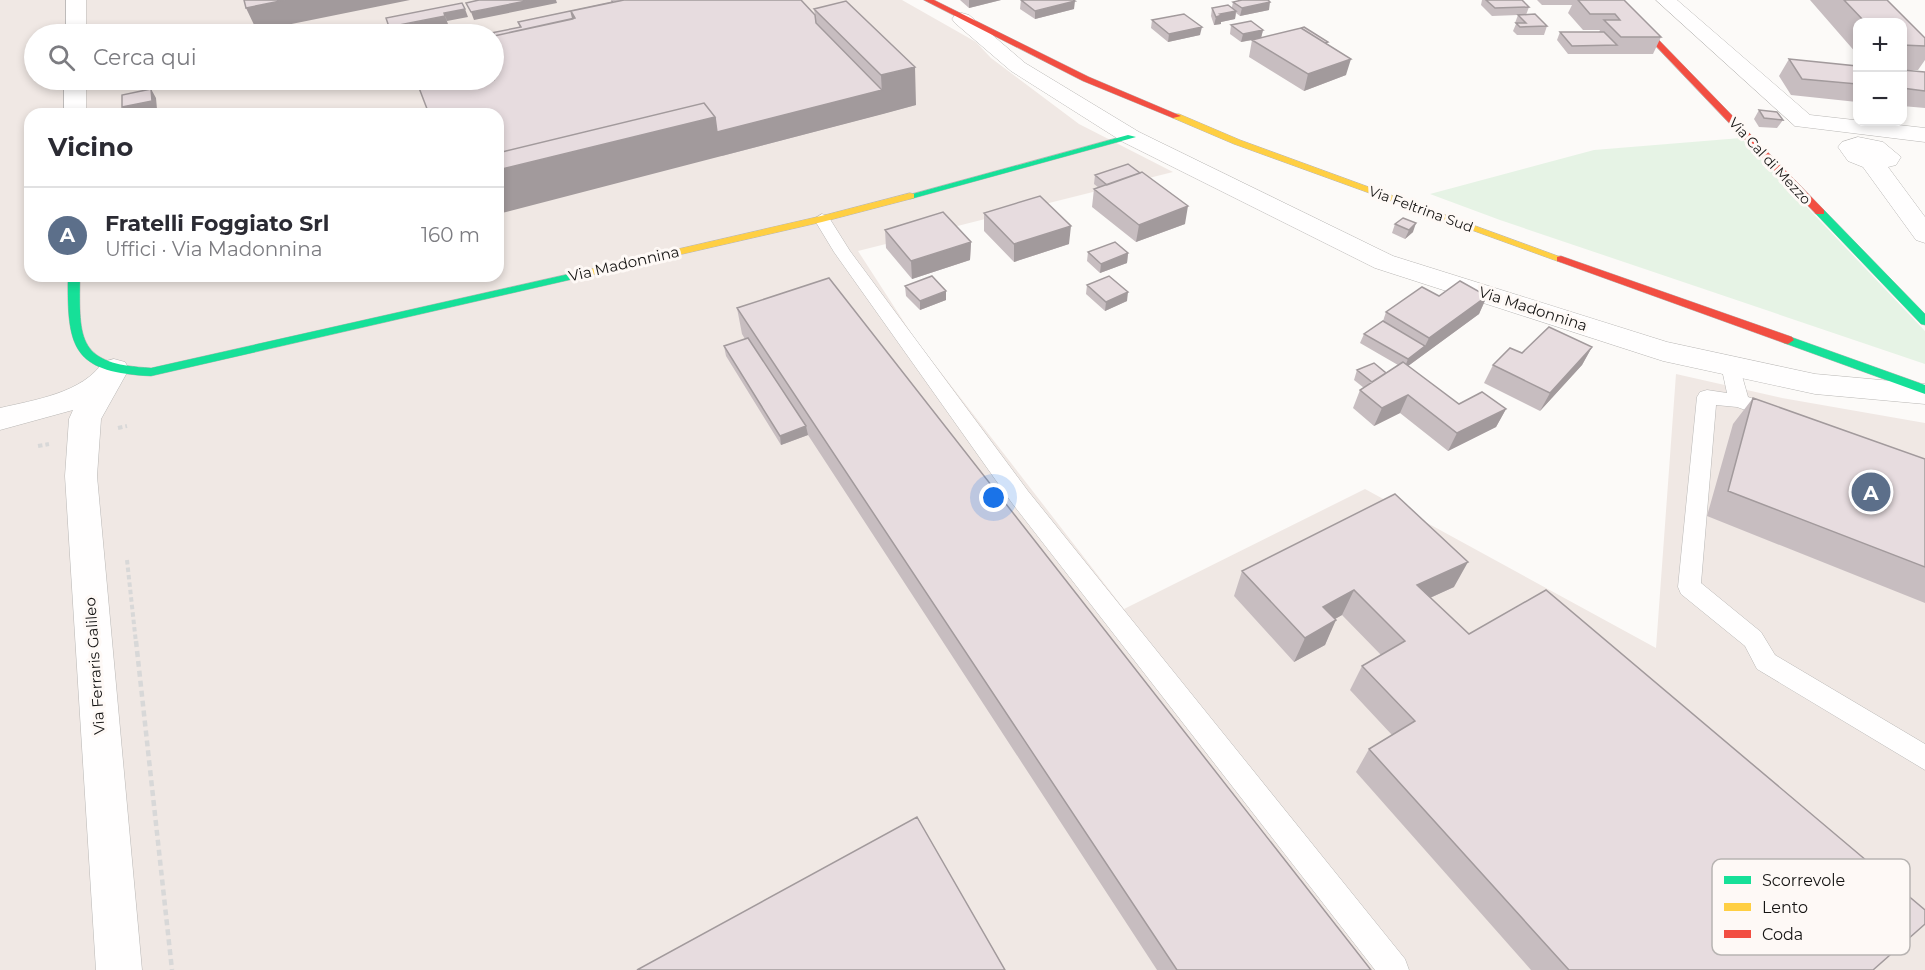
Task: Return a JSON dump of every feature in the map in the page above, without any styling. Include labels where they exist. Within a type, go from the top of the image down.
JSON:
[{"type":"street","points":[[76,0],[76,24]]},
{"type":"street","name":"Via Feltrina Sud","points":[[928,0],[1086,79],[1237,142],[1925,392]]},
{"type":"street","name":"Via Cal di Mezzo","points":[[1616,0],[1925,321]]},
{"type":"street","points":[[1666,0],[1803,121],[1925,135]]},
{"type":"street","name":"Via Madonnina","points":[[962,19],[1018,67],[1131,137],[1384,262],[1663,351],[1815,384],[1925,392]]},
{"type":"street","points":[[75,90],[75,108]]},
{"type":"street","points":[[1850,126],[1925,235]]},
{"type":"street","name":"Via Madonnina","points":[[114,369],[141,372],[181,367],[822,219],[1131,137]]},
{"type":"street","points":[[0,419],[69,400],[90,390],[114,369],[91,358],[84,351],[75,334],[74,282]]},
{"type":"street","name":"Via Ferraris Galileo","points":[[114,369],[85,419],[81,476],[118,970]]},
{"type":"lane","points":[[822,219],[842,252],[1020,497],[1394,970]]},
{"type":"lane","points":[[1730,365],[1739,401]]},
{"type":"lane","points":[[1794,421],[1739,401],[1707,397],[1689,587],[1753,639],[1766,662],[1925,758]]},
{"type":"path","points":[[126,547],[172,970]]},
{"type":"shaded area","points":[[0,0],[902,0],[976,42],[991,58],[1079,124],[1173,172],[858,251],[915,339],[1124,609],[1365,489],[1656,648],[1676,374],[1782,398],[1925,423],[1925,970],[0,970]]},
{"type":"green space","points":[[1741,138],[1925,331],[1925,364],[1500,220],[1430,194],[1594,150]]},
{"type":"building","points":[[244,0],[285,0],[246,8]]},
{"type":"building","points":[[479,0],[531,0],[471,12],[466,3]]},
{"type":"building","points":[[624,0],[801,0],[815,15],[816,23],[882,90],[717,132],[715,117],[704,103],[504,152],[504,108],[427,108],[420,90],[504,90],[504,34],[575,18],[571,11]]},
{"type":"building","points":[[1021,0],[1073,0],[1075,1],[1035,11]]},
{"type":"building","points":[[1268,0],[1270,2],[1242,8],[1233,2]]},
{"type":"building","points":[[1486,0],[1522,0],[1529,7],[1495,8]]},
{"type":"building","points":[[1578,0],[1624,0],[1661,37],[1621,37],[1604,20],[1620,20],[1615,14],[1590,14]]},
{"type":"building","points":[[1844,0],[1887,0],[1905,18],[1861,18]]},
{"type":"building","points":[[846,1],[915,67],[881,75],[814,9]]},
{"type":"building","points":[[613,2],[571,11],[573,19],[504,34],[504,30],[521,27],[518,22]]},
{"type":"building","points":[[462,3],[465,9],[444,13],[445,16],[404,24],[388,24],[386,18]]},
{"type":"building","points":[[1228,5],[1236,11],[1216,17],[1212,8]]},
{"type":"building","points":[[1184,14],[1202,27],[1169,34],[1152,20]]},
{"type":"building","points":[[1535,14],[1547,26],[1520,27],[1516,23],[1526,23],[1518,15]]},
{"type":"building","points":[[1907,20],[1925,38],[1925,46],[1907,45]]},
{"type":"building","points":[[1251,21],[1263,30],[1243,34],[1231,25]]},
{"type":"building","points":[[1304,27],[1328,42],[1325,43],[1301,28]]},
{"type":"building","points":[[1301,28],[1351,59],[1308,74],[1252,40]]},
{"type":"building","points":[[1560,32],[1604,32],[1617,45],[1572,46]]},
{"type":"building","points":[[1789,59],[1853,66],[1853,84],[1802,79]]},
{"type":"building","points":[[1907,70],[1925,72],[1925,91],[1907,89]]},
{"type":"building","points":[[151,90],[152,101],[122,107],[122,95]]},
{"type":"building","points":[[704,103],[715,117],[504,169],[504,152]]},
{"type":"building","points":[[1759,110],[1777,112],[1783,120],[1764,118]]},
{"type":"building","points":[[1128,164],[1140,173],[1107,185],[1095,175]]},
{"type":"building","points":[[1142,172],[1188,206],[1139,225],[1094,189]]},
{"type":"building","points":[[1040,196],[1071,226],[1014,244],[984,213]]},
{"type":"building","points":[[943,212],[971,242],[911,261],[885,230]]},
{"type":"building","points":[[1403,218],[1416,223],[1409,230],[1395,224]]},
{"type":"building","points":[[1115,242],[1128,253],[1101,264],[1088,252]]},
{"type":"building","points":[[932,276],[946,291],[920,301],[905,286]]},
{"type":"building","points":[[1109,276],[1128,292],[1106,302],[1087,285]]},
{"type":"building","points":[[829,278],[1371,970],[1177,970],[737,308]]},
{"type":"building","points":[[1460,281],[1487,296],[1429,338],[1386,312],[1422,287],[1439,296]]},
{"type":"building","points":[[1383,321],[1425,346],[1408,359],[1364,334]]},
{"type":"building","points":[[1549,327],[1592,347],[1550,393],[1493,365],[1510,348],[1522,353]]},
{"type":"building","points":[[748,338],[806,426],[780,436],[724,346]]},
{"type":"building","points":[[1403,362],[1459,404],[1482,392],[1506,409],[1457,433],[1408,395],[1382,408],[1360,390]]},
{"type":"building","points":[[1374,363],[1386,373],[1372,382],[1357,370]]},
{"type":"building","points":[[1753,398],[1925,459],[1925,567],[1728,491]]},
{"type":"building","points":[[1395,494],[1468,562],[1417,585],[1469,634],[1546,590],[1865,859],[1712,859],[1712,955],[1890,955],[1873,970],[1569,970],[1369,749],[1415,721],[1362,666],[1405,641],[1354,590],[1323,607],[1336,620],[1305,638],[1242,571]]},
{"type":"building","points":[[917,817],[1005,970],[637,970]]},
{"type":"building","points":[[1910,897],[1925,910],[1925,924],[1910,937]]},
{"type":"traffic: fast","points":[[910,196],[1131,137]]},
{"type":"traffic: fast","points":[[1820,212],[1925,321]]},
{"type":"traffic: fast","points":[[74,282],[77,335],[83,348],[92,359],[125,371],[151,372],[578,275]]},
{"type":"traffic: fast","points":[[1788,340],[1925,390]]},
{"type":"traffic: slow","points":[[1176,116],[1237,142],[1561,259]]},
{"type":"traffic: slow","points":[[578,275],[822,219],[910,196]]},
{"type":"traffic: jam","points":[[928,0],[1086,79],[1176,116]]},
{"type":"traffic: jam","points":[[1616,0],[1820,212]]},
{"type":"traffic: jam","points":[[1561,259],[1788,340]]},
{"type":"place","name":"Fratelli Foggiato Srl","points":[[1871,492]]}]
